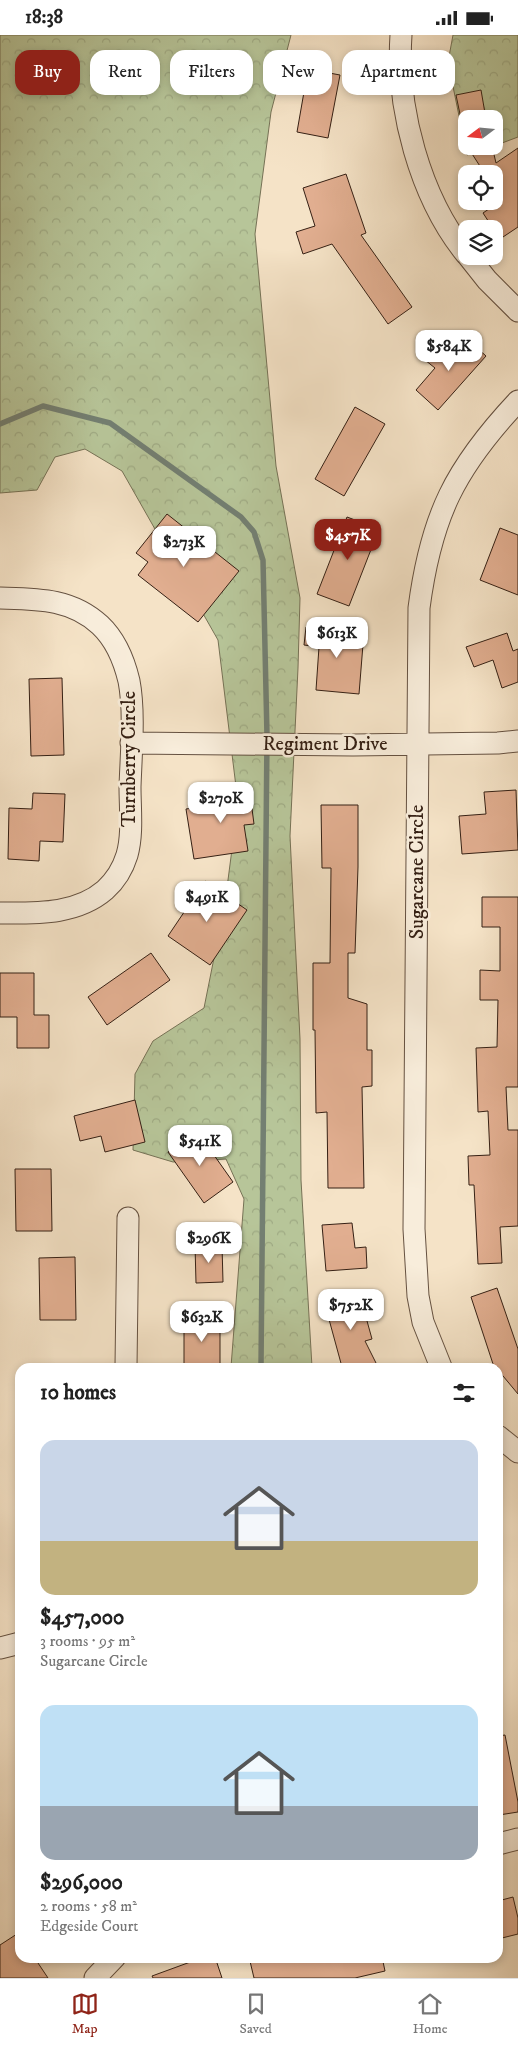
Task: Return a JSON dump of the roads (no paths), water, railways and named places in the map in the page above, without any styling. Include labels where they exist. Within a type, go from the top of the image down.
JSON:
[{"type":"street","points":[[401,35],[402,88],[408,127],[430,191],[458,241]]},
{"type":"street","points":[[475,265],[518,311]]},
{"type":"street","name":"Sugarcane Circle","points":[[439,1363],[424,1322],[418,1296],[414,1229],[419,608],[424,568],[430,542],[439,517],[456,481],[470,457],[494,426],[518,401]]},
{"type":"street","name":"Turnberry Circle","points":[[0,599],[39,599],[65,603],[89,616],[108,634],[122,657],[129,683],[131,743],[129,842],[122,867],[115,879],[96,897],[72,908],[43,913],[0,913]]},
{"type":"street","name":"Regiment Drive","points":[[131,743],[418,744],[518,741]]},
{"type":"street","points":[[126,1363],[128,1218]]},
{"type":"street","points":[[0,1648],[15,1644]]},
{"type":"street","points":[[503,1843],[518,1839]]},
{"type":"street","points":[[95,1978],[109,1963]]},
{"type":"waterway","points":[[0,424],[43,406],[110,423],[241,517],[254,532],[263,560],[267,736],[261,1363]]}]
